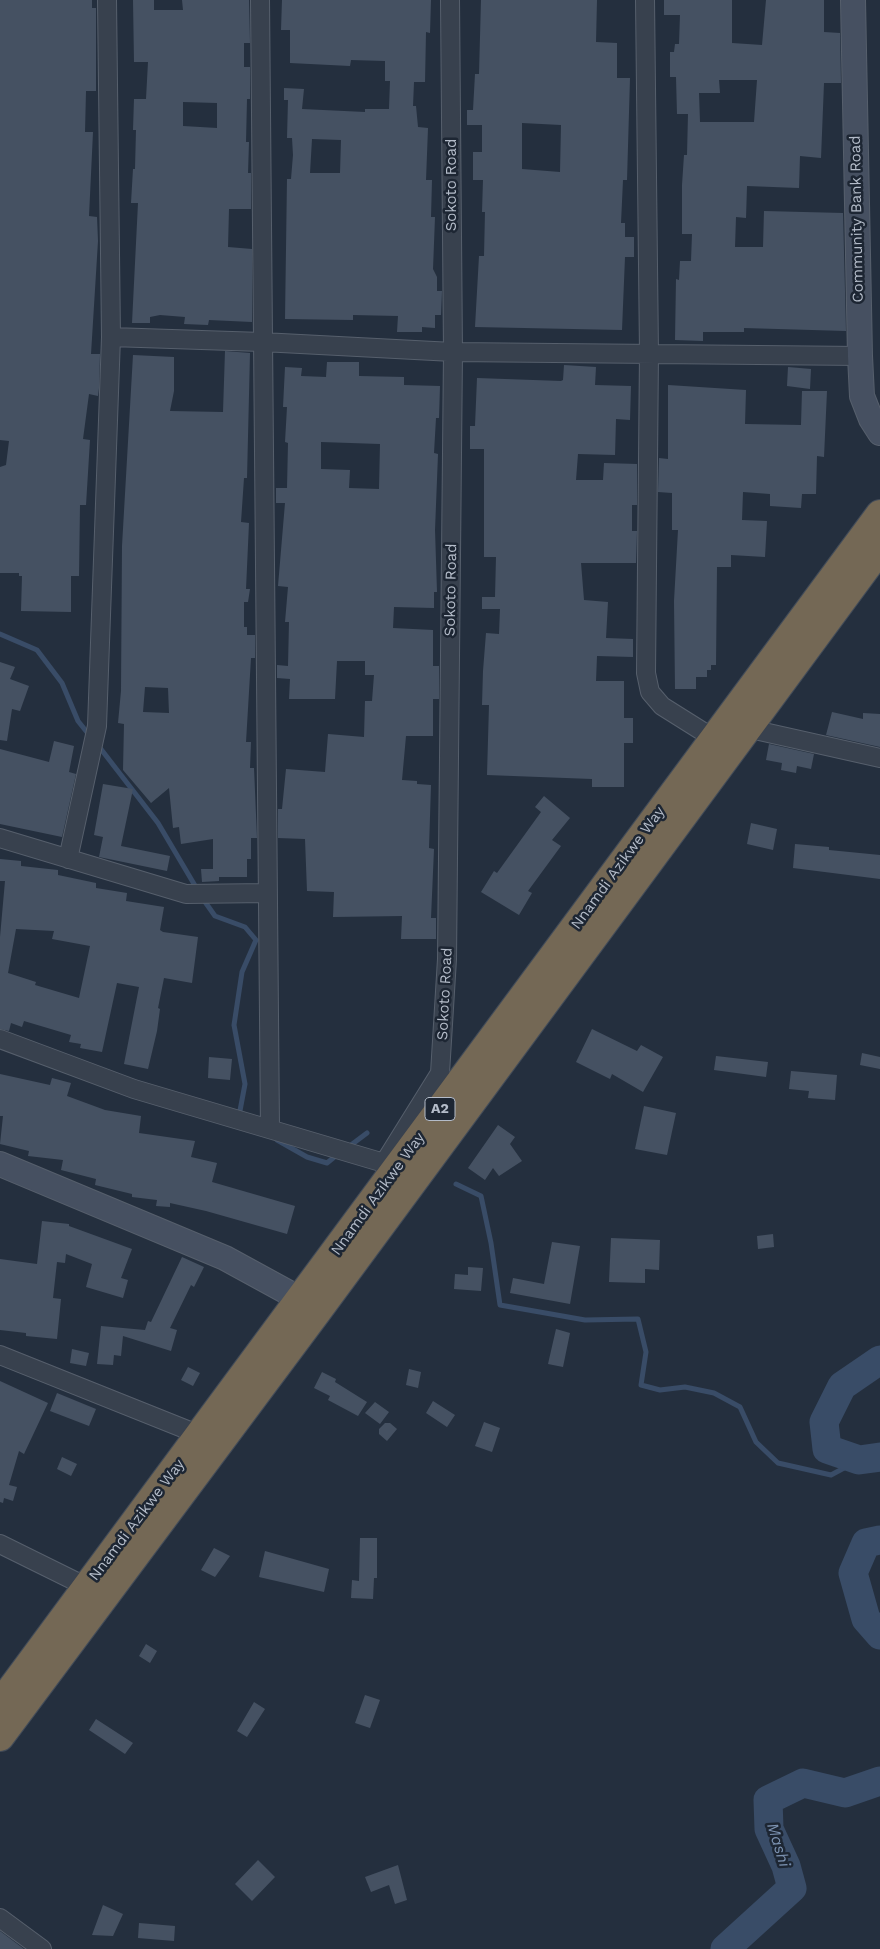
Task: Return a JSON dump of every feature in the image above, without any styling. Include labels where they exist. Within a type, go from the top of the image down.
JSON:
[{"type":"highway","name":"Nnamdi Azikwe Way","points":[[0,1737],[713,738],[880,514]]},
{"type":"highway","name":"Nnamdi Azikwe Way","points":[[0,1704],[200,1436],[309,1306],[880,549]]},
{"type":"street","points":[[68,859],[97,726],[111,337],[107,0]]},
{"type":"street","points":[[0,1039],[134,1089],[270,1128],[260,0]]},
{"type":"street","name":"Sokoto Road","points":[[270,1128],[384,1163],[440,1073],[447,959],[453,352],[450,0]]},
{"type":"street","points":[[645,0],[649,353],[646,673],[650,692],[662,706],[713,738]]},
{"type":"street","name":"Community Bank Road","points":[[853,0],[862,396],[871,419],[880,433]]},
{"type":"street","points":[[111,337],[262,342],[453,352],[860,356]]},
{"type":"street","points":[[746,728],[880,758]]},
{"type":"street","points":[[0,838],[192,894],[267,893]]},
{"type":"street","points":[[0,1164],[225,1258],[309,1306]]},
{"type":"street","points":[[0,1355],[200,1436]]},
{"type":"street","points":[[0,1544],[87,1587]]},
{"type":"street","points":[[0,1918],[42,1949]]},
{"type":"building","points":[[0,0],[92,0],[92,8],[96,8],[96,91],[86,91],[85,132],[93,132],[89,216],[97,217],[98,241],[91,354],[100,354],[99,388],[98,396],[89,394],[83,439],[90,440],[86,505],[80,505],[79,576],[71,576],[71,612],[21,611],[22,576],[19,576],[19,573],[0,573],[0,467],[6,465],[9,441],[0,440]]},
{"type":"building","points":[[133,0],[154,0],[154,10],[183,10],[182,0],[249,0],[250,43],[244,43],[244,67],[250,67],[250,99],[247,99],[246,142],[249,142],[248,173],[251,173],[251,209],[229,209],[228,247],[252,249],[252,322],[209,320],[208,325],[184,324],[185,317],[160,315],[150,317],[150,323],[132,323],[138,203],[131,203],[133,169],[135,169],[136,130],[133,130],[134,99],[146,99],[148,62],[134,62]],"holes":[[[183,102],[217,103],[217,128],[183,126]]]},
{"type":"building","points":[[282,0],[431,0],[430,33],[426,32],[425,82],[414,82],[413,106],[416,106],[418,127],[428,128],[426,180],[432,180],[431,217],[435,217],[433,269],[437,277],[437,291],[442,291],[441,315],[435,315],[435,328],[422,327],[422,332],[397,332],[398,316],[353,315],[353,320],[285,319],[287,179],[291,179],[293,155],[292,138],[287,138],[288,100],[284,100],[284,88],[304,89],[302,109],[365,112],[365,109],[389,109],[390,81],[385,81],[385,61],[351,60],[350,66],[290,63],[290,30],[281,30]],"holes":[[[312,139],[341,140],[340,173],[310,173]]]},
{"type":"building","points":[[481,0],[597,0],[596,42],[617,43],[617,78],[630,78],[627,180],[623,180],[621,223],[625,223],[625,237],[634,237],[634,257],[625,257],[622,330],[475,327],[479,256],[484,256],[485,212],[482,212],[483,180],[473,180],[473,152],[482,152],[482,125],[467,125],[467,110],[473,110],[475,74],[479,74]],"holes":[[[522,123],[561,125],[560,172],[522,169]]]},
{"type":"building","points":[[664,0],[732,0],[732,43],[762,45],[766,0],[824,0],[824,32],[840,33],[841,83],[824,83],[821,158],[800,156],[799,188],[747,186],[746,218],[736,217],[735,247],[763,247],[764,211],[843,213],[846,331],[744,328],[744,332],[703,332],[703,341],[675,340],[676,279],[679,280],[680,261],[691,261],[692,234],[682,234],[682,185],[684,155],[687,155],[688,114],[677,114],[676,77],[670,77],[670,52],[674,52],[675,44],[679,44],[680,15],[664,15]],"holes":[[[719,80],[757,80],[754,122],[700,122],[699,93],[720,93]]]},
{"type":"building","points":[[225,351],[250,353],[247,478],[244,478],[241,522],[249,523],[246,589],[250,589],[248,602],[244,602],[244,627],[247,627],[247,635],[255,635],[255,658],[251,658],[246,742],[251,742],[250,768],[254,768],[257,838],[251,838],[251,859],[247,859],[247,877],[219,877],[219,881],[202,882],[201,869],[213,869],[213,839],[181,844],[179,827],[173,828],[169,788],[151,803],[123,770],[124,724],[118,723],[121,691],[122,546],[133,355],[174,357],[174,391],[170,411],[223,412]],"holes":[[[145,687],[168,688],[169,713],[143,712]]]},
{"type":"building","points":[[327,362],[359,362],[359,376],[404,377],[404,385],[440,386],[439,418],[436,418],[434,453],[438,454],[435,530],[437,592],[434,592],[434,608],[394,607],[393,628],[433,630],[433,666],[439,666],[439,699],[433,699],[433,736],[406,736],[402,780],[417,781],[417,784],[431,785],[429,848],[434,849],[431,918],[436,918],[436,939],[401,939],[402,916],[333,917],[334,892],[307,891],[305,839],[278,838],[278,809],[282,809],[286,769],[325,772],[328,734],[364,737],[365,701],[372,701],[374,675],[365,675],[365,661],[337,661],[335,699],[289,699],[290,679],[277,678],[277,665],[288,666],[289,622],[285,622],[288,587],[278,586],[285,503],[276,503],[276,488],[287,488],[288,443],[285,442],[287,407],[283,407],[285,367],[302,368],[301,376],[326,377]],"holes":[[[321,442],[380,444],[379,489],[349,488],[350,470],[321,469]]]},
{"type":"building","points":[[564,365],[596,367],[595,385],[631,386],[630,420],[616,419],[615,455],[578,454],[576,480],[603,480],[604,463],[637,464],[637,505],[632,505],[632,531],[637,531],[636,563],[581,563],[584,600],[608,602],[606,638],[633,639],[633,657],[597,656],[596,681],[624,681],[624,718],[633,718],[633,743],[624,743],[624,787],[592,787],[592,779],[487,775],[489,705],[482,705],[483,671],[486,633],[499,634],[500,609],[482,609],[482,597],[495,597],[496,557],[484,557],[484,449],[470,449],[470,426],[475,426],[477,378],[561,381],[563,380]]},
{"type":"building","points":[[788,367],[811,369],[810,389],[787,386]]},
{"type":"building","points":[[668,385],[746,390],[745,424],[801,425],[802,391],[827,391],[824,457],[817,456],[816,494],[802,494],[801,508],[770,506],[770,494],[743,492],[742,520],[767,521],[765,557],[731,555],[731,567],[717,567],[716,665],[711,665],[711,670],[707,670],[707,677],[696,677],[696,689],[675,689],[674,601],[678,530],[672,530],[672,493],[658,492],[659,458],[668,459]]},
{"type":"building","points":[[0,662],[15,667],[10,679],[29,686],[20,711],[12,709],[7,741],[0,740]]},
{"type":"building","points":[[832,712],[863,719],[863,713],[880,714],[880,747],[826,735]]},
{"type":"building","points":[[54,741],[74,746],[69,772],[76,774],[62,837],[0,824],[0,749],[49,762]]},
{"type":"building","points":[[769,744],[814,754],[811,769],[797,766],[796,773],[781,770],[782,763],[766,760]]},
{"type":"building","points":[[103,784],[133,789],[121,846],[170,856],[167,871],[99,857],[103,837],[94,835]]},
{"type":"building","points":[[544,796],[570,818],[552,840],[561,846],[528,891],[532,893],[519,915],[481,892],[494,871],[497,873],[541,812],[535,807]]},
{"type":"building","points":[[751,823],[777,829],[773,850],[747,844]]},
{"type":"building","points":[[795,844],[829,847],[829,850],[880,855],[880,879],[793,868]]},
{"type":"building","points":[[0,859],[21,861],[21,866],[58,870],[58,875],[96,883],[96,888],[127,893],[126,901],[164,907],[160,930],[198,937],[192,983],[164,978],[158,1008],[160,1009],[157,1031],[148,1069],[124,1064],[139,987],[117,983],[102,1052],[80,1048],[81,1044],[69,1042],[71,1035],[24,1021],[22,1027],[11,1023],[9,1031],[0,1029],[0,937],[5,881],[0,881]],"holes":[[[16,929],[54,931],[52,939],[90,946],[79,998],[35,985],[36,982],[8,973]]]},
{"type":"building","points":[[592,1029],[637,1051],[641,1045],[663,1057],[643,1092],[612,1074],[610,1079],[576,1062]]},
{"type":"building","points":[[862,1053],[880,1057],[880,1069],[860,1065]]},
{"type":"building","points":[[716,1056],[768,1062],[766,1077],[714,1070]]},
{"type":"building","points":[[209,1057],[232,1059],[230,1080],[208,1078]]},
{"type":"building","points":[[791,1071],[837,1075],[835,1100],[808,1098],[809,1091],[789,1089]]},
{"type":"building","points":[[0,1074],[50,1085],[52,1078],[71,1083],[67,1096],[105,1110],[141,1116],[139,1133],[195,1141],[191,1157],[217,1163],[212,1182],[295,1206],[287,1234],[170,1203],[170,1207],[156,1206],[157,1200],[132,1197],[132,1194],[95,1185],[96,1179],[61,1170],[63,1160],[28,1156],[29,1151],[0,1144],[3,1116],[0,1116]]},
{"type":"building","points":[[644,1106],[676,1113],[667,1155],[635,1149]]},
{"type":"building","points":[[498,1125],[515,1137],[510,1144],[522,1161],[499,1176],[493,1168],[485,1180],[468,1168]]},
{"type":"building","points":[[42,1221],[69,1224],[69,1226],[132,1249],[121,1278],[128,1280],[123,1298],[86,1287],[92,1264],[66,1254],[65,1263],[57,1262],[53,1298],[61,1299],[57,1339],[26,1336],[26,1333],[0,1330],[0,1259],[37,1264]]},
{"type":"building","points":[[773,1234],[774,1247],[758,1249],[757,1236]]},
{"type":"building","points":[[611,1238],[660,1240],[659,1270],[645,1269],[645,1283],[609,1282]]},
{"type":"building","points":[[552,1242],[580,1246],[570,1304],[510,1293],[513,1278],[544,1284]]},
{"type":"building","points":[[182,1257],[204,1267],[194,1287],[191,1285],[170,1328],[177,1330],[171,1351],[123,1336],[121,1356],[114,1355],[113,1365],[97,1364],[101,1326],[145,1330],[148,1321],[151,1322]]},
{"type":"building","points":[[468,1267],[483,1268],[481,1291],[454,1289],[455,1274],[468,1275]]},
{"type":"building","points":[[556,1329],[570,1333],[563,1367],[548,1364]]},
{"type":"building","points":[[72,1349],[89,1353],[86,1366],[70,1363]]},
{"type":"building","points":[[188,1367],[200,1373],[193,1386],[181,1380]]},
{"type":"building","points":[[409,1369],[421,1372],[418,1388],[406,1385]]},
{"type":"building","points":[[322,1372],[336,1379],[335,1382],[367,1402],[358,1416],[328,1400],[330,1396],[314,1388]]},
{"type":"building","points":[[0,1381],[48,1403],[24,1454],[19,1451],[9,1485],[17,1487],[13,1501],[4,1498],[3,1503],[0,1502]]},
{"type":"building","points":[[57,1393],[96,1409],[89,1426],[50,1411]]},
{"type":"building","points":[[433,1401],[455,1415],[447,1427],[426,1413]]},
{"type":"building","points":[[375,1402],[389,1412],[380,1424],[365,1413]]},
{"type":"building","points":[[484,1422],[500,1428],[492,1452],[475,1446]]},
{"type":"building","points":[[385,1423],[390,1423],[397,1429],[387,1441],[379,1434],[379,1429]]},
{"type":"building","points":[[62,1457],[77,1464],[71,1476],[57,1469]]},
{"type":"building","points":[[360,1538],[377,1538],[377,1578],[374,1578],[373,1599],[351,1598],[352,1580],[359,1581]]},
{"type":"building","points":[[214,1548],[230,1556],[215,1577],[201,1570]]},
{"type":"building","points":[[265,1551],[329,1569],[324,1592],[259,1577]]},
{"type":"building","points":[[146,1644],[157,1651],[150,1663],[139,1656]]},
{"type":"building","points":[[365,1695],[380,1700],[370,1728],[355,1723]]},
{"type":"building","points":[[254,1702],[265,1709],[247,1737],[237,1731]]},
{"type":"building","points":[[96,1719],[133,1743],[125,1754],[89,1730]]},
{"type":"building","points":[[258,1860],[275,1877],[252,1901],[235,1884]]},
{"type":"building","points":[[398,1865],[407,1900],[395,1904],[389,1885],[371,1892],[365,1877]]},
{"type":"building","points":[[103,1905],[123,1914],[113,1936],[92,1935]]},
{"type":"building","points":[[139,1923],[175,1926],[174,1941],[138,1938]]},
{"type":"building","points":[[0,1931],[24,1949],[0,1949]]},
{"type":"waterway","points":[[0,634],[37,650],[62,683],[78,721],[90,736]]},
{"type":"waterway","points":[[97,744],[158,823],[197,889]]},
{"type":"waterway","points":[[203,899],[215,916],[245,927],[256,940],[242,972],[234,1025],[245,1084],[239,1116]]},
{"type":"waterway","points":[[347,1148],[367,1133]]},
{"type":"waterway","points":[[277,1140],[307,1157],[327,1163],[338,1154]]},
{"type":"waterway","points":[[456,1184],[481,1196],[491,1243],[500,1305],[585,1320],[638,1319],[646,1352],[641,1385],[660,1390],[685,1387],[714,1393],[740,1407],[756,1442],[778,1463],[831,1475],[859,1460]]},
{"type":"waterway","name":"Mashi","points":[[880,1360],[842,1386],[824,1422],[827,1449],[859,1460],[880,1457]]},
{"type":"waterway","name":"Mashi","points":[[880,1540],[866,1543],[853,1573],[866,1619],[880,1635]]},
{"type":"waterway","name":"Mashi","points":[[725,1949],[792,1888],[786,1866],[769,1829],[768,1800],[803,1783],[845,1793],[880,1781]]}]
